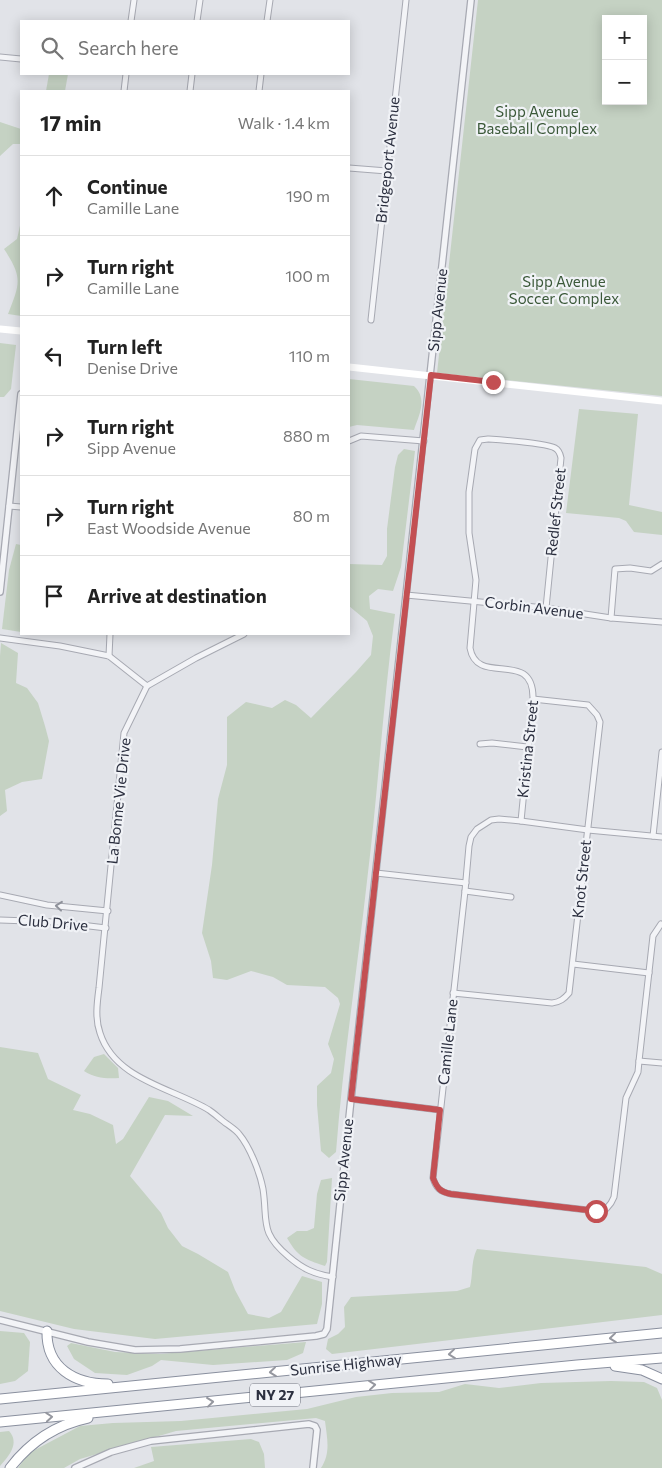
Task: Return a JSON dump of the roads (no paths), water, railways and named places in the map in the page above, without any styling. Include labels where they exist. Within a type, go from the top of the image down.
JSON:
[{"type":"highway","points":[[47,1331],[47,1342],[53,1358],[71,1376],[90,1382],[140,1385]]},
{"type":"highway","name":"Sunrise Highway","points":[[0,1399],[662,1333]]},
{"type":"highway","name":"Sunrise Highway","points":[[0,1422],[662,1358]]},
{"type":"highway","points":[[577,1365],[628,1367],[654,1374],[662,1379]]},
{"type":"highway","points":[[10,1468],[37,1440],[62,1426],[87,1418],[144,1408]]},
{"type":"main road","points":[[0,329],[20,331]]},
{"type":"main road","points":[[350,367],[662,401]]},
{"type":"street","points":[[131,20],[134,0]]},
{"type":"street","points":[[198,20],[200,0]]},
{"type":"street","points":[[267,20],[270,0]]},
{"type":"street","name":"Bridgeport Avenue","points":[[371,320],[406,0]]},
{"type":"street","name":"Sipp Avenue","points":[[47,1331],[104,1346],[150,1350],[316,1336],[324,1334],[328,1326],[471,0]]},
{"type":"street","points":[[0,57],[20,59]]},
{"type":"street","points":[[124,90],[126,75]]},
{"type":"street","points":[[190,90],[192,75]]},
{"type":"street","points":[[259,90],[261,75]]},
{"type":"street","points":[[350,168],[387,171]]},
{"type":"street","points":[[0,592],[20,403]]},
{"type":"street","points":[[350,441],[361,436],[424,441]]},
{"type":"street","name":"Redlef Street","points":[[475,601],[476,580],[469,533],[470,492],[475,449],[480,440],[488,439],[552,447],[560,453],[560,475],[546,608]]},
{"type":"street","points":[[9,506],[20,508]]},
{"type":"street","points":[[611,618],[615,569],[630,568],[651,571],[662,564]]},
{"type":"street","name":"Corbin Avenue","points":[[406,595],[546,608],[611,618],[662,622]]},
{"type":"street","name":"Kristina Street","points":[[475,601],[470,648],[471,655],[476,662],[483,666],[515,670],[528,676],[532,681],[534,699],[520,821]]},
{"type":"street","points":[[109,656],[110,635]]},
{"type":"street","points":[[0,638],[60,646],[109,656],[147,686],[242,635]]},
{"type":"street","name":"La Bonne Vie Drive","points":[[147,686],[124,734],[97,1010],[100,1034],[109,1051],[122,1066],[157,1086],[209,1110],[239,1134],[255,1162],[263,1189],[266,1227],[272,1239],[279,1249],[302,1268],[317,1274],[333,1277]]},
{"type":"street","name":"Knot Street","points":[[453,993],[558,1003],[569,993],[600,722],[593,709],[582,703],[534,699]]},
{"type":"street","points":[[480,744],[492,743],[527,747]]},
{"type":"street","points":[[653,836],[662,752]]},
{"type":"street","name":"Camille Lane","points":[[661,924],[653,936],[638,1072],[626,1098],[612,1203],[601,1211],[441,1192],[433,1178],[471,837],[477,829],[491,820],[499,819],[662,837]]},
{"type":"street","points":[[376,873],[466,883]]},
{"type":"street","points":[[466,891],[511,897]]},
{"type":"street","points":[[0,895],[47,905],[108,911]]},
{"type":"street","name":"Club Drive","points":[[0,920],[56,922],[106,928]]},
{"type":"street","points":[[573,964],[649,973]]},
{"type":"street","points":[[639,1061],[662,1063]]},
{"type":"street","points":[[351,1099],[440,1110]]},
{"type":"street","points":[[0,1320],[47,1331]]},
{"type":"street","points":[[75,1468],[112,1452],[151,1441],[304,1424],[315,1426],[317,1433],[313,1468]]},
{"type":"park label","name":"Sipp Avenue Baseball Complex","points":[[537,120]]},
{"type":"park label","name":"Sipp Avenue Soccer Complex","points":[[564,290]]}]
